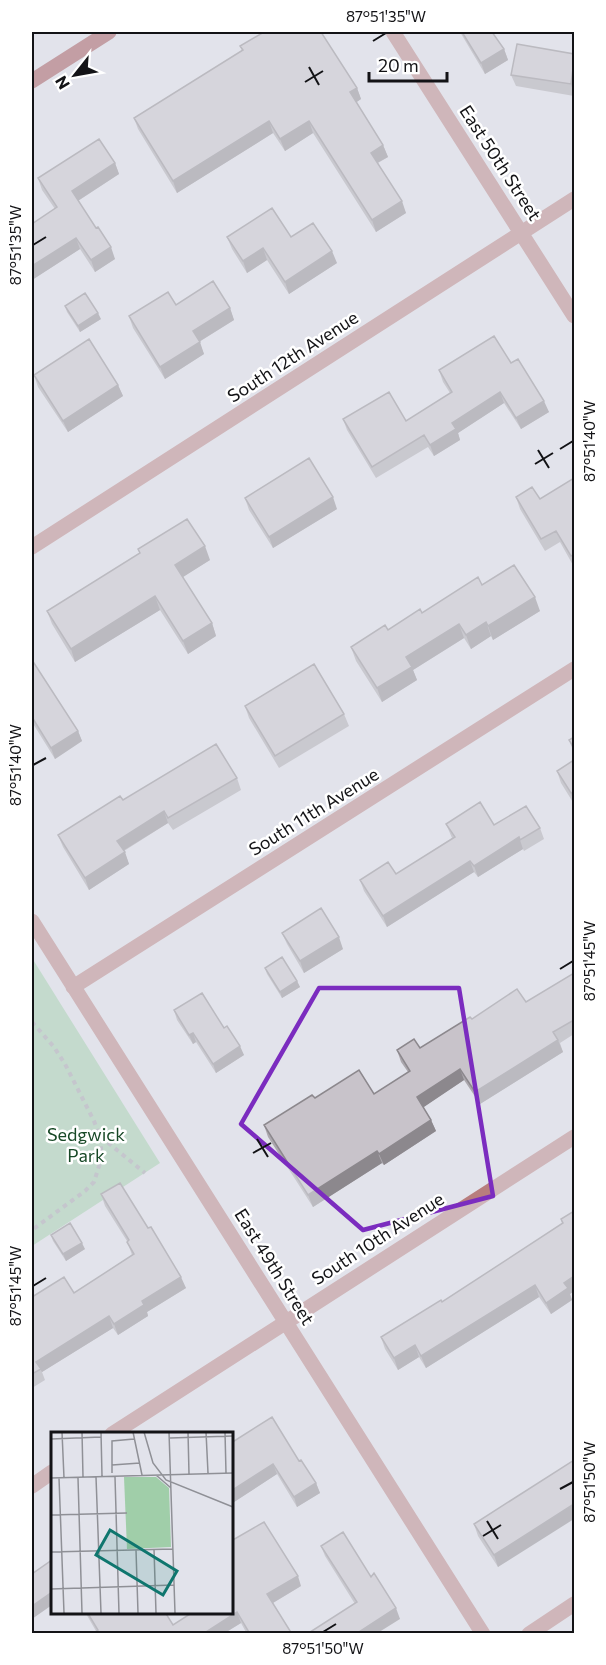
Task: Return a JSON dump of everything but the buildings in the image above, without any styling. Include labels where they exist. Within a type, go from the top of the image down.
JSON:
[{"type":"main road","points":[[32,81],[109,32]]},
{"type":"street","name":"East 50th Street","points":[[393,32],[574,316]]},
{"type":"street","name":"South 12th Avenue","points":[[32,547],[574,199]]},
{"type":"street","name":"South 11th Avenue","points":[[74,987],[574,669]]},
{"type":"street","name":"East 49th Street","points":[[32,921],[483,1634]]},
{"type":"street","name":"South 10th Avenue","points":[[115,1432],[574,1137]]},
{"type":"street","points":[[32,1486],[51,1473]]},
{"type":"street","points":[[529,1634],[574,1604]]},
{"type":"path","points":[[32,1022],[54,1047],[65,1064],[100,1137],[100,1163],[94,1182],[32,1230]]},
{"type":"path","points":[[100,1137],[146,1173]]},
{"type":"highlighted area","points":[[319,988],[459,988],[493,1196],[363,1230],[241,1124]]},
{"type":"green space","name":"Sedgwick Park","points":[[32,958],[160,1163],[32,1246]]}]
